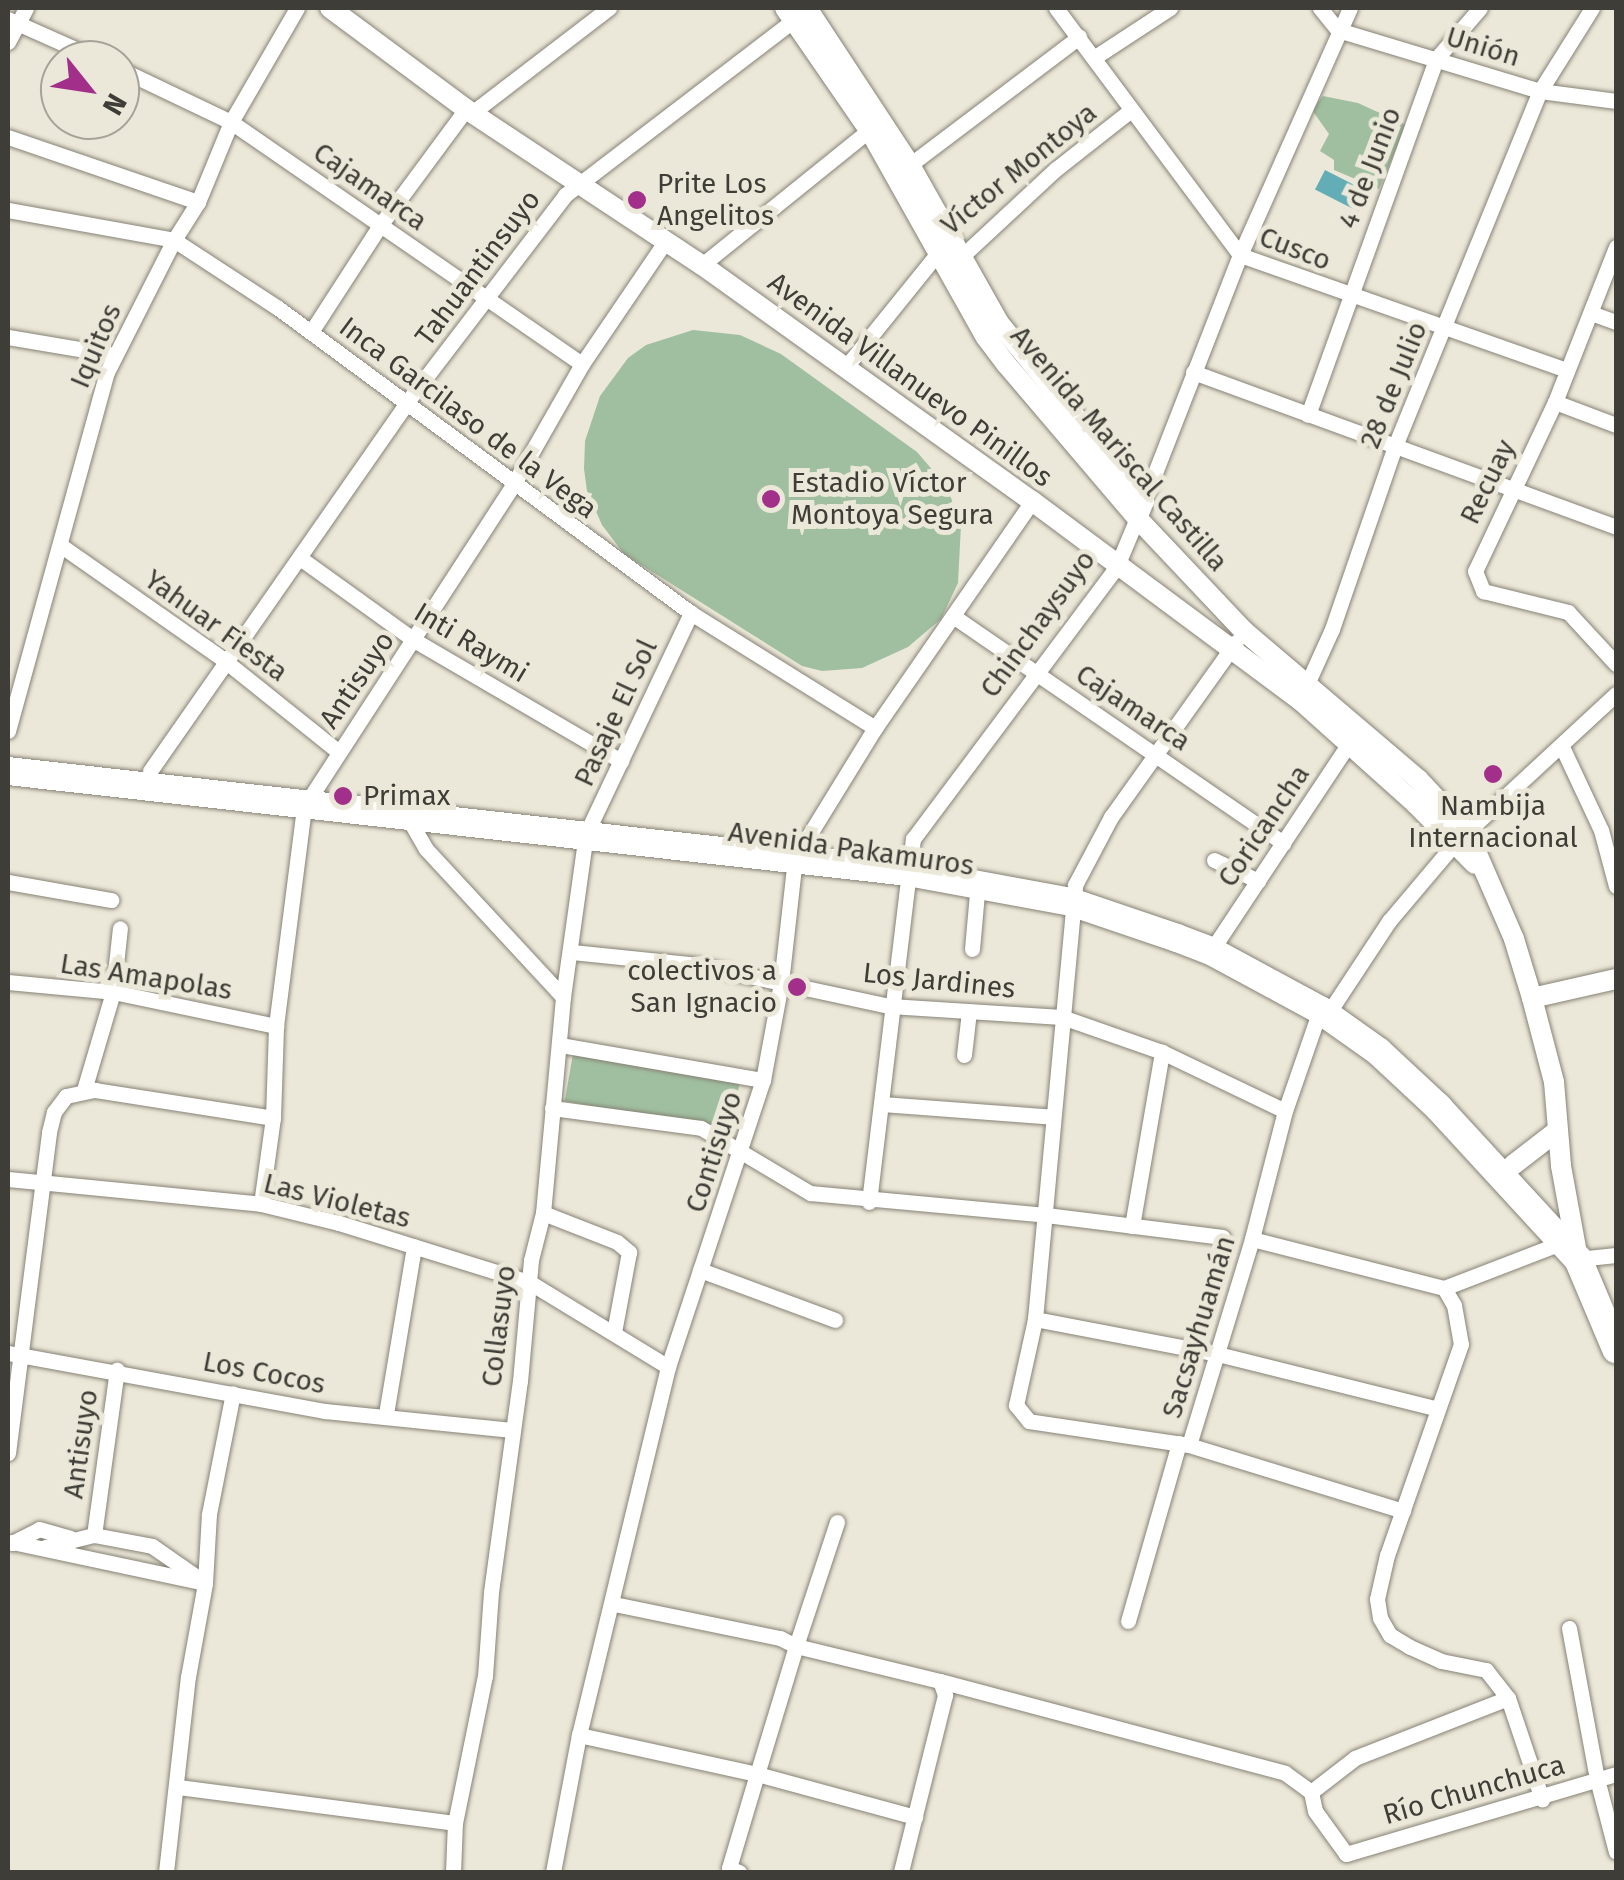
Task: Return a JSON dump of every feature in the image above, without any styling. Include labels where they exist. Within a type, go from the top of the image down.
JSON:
[{"type":"highway","name":"Avenida Pakamuros","points":[[8,756],[150,772],[408,816],[590,826]]},
{"type":"highway","name":"Avenida Pakamuros","points":[[8,771],[590,826],[910,863],[1073,893],[1215,944],[1328,1009],[1507,1169],[1570,1250],[1616,1349]]},
{"type":"highway","name":"Avenida Pakamuros","points":[[910,863],[978,882],[1073,893]]},
{"type":"street","name":"Iquitos","points":[[8,731],[114,355],[198,202],[231,122],[297,8]]},
{"type":"street","name":"Avenida Villanuevo Pinillos","points":[[330,8],[469,110],[579,180],[1032,501],[1230,649],[1304,692]]},
{"type":"street","points":[[311,332],[380,224],[469,110],[604,8]]},
{"type":"street","name":"Cusco","points":[[1056,8],[1240,255],[1567,370]]},
{"type":"street","points":[[1095,57],[1170,8]]},
{"type":"street","points":[[1320,8],[1338,30]]},
{"type":"street","name":"Chinchaysuyo","points":[[870,1202],[890,1006],[913,838],[1117,566],[1240,255],[1350,8]]},
{"type":"street","name":"4 de Junio","points":[[1308,415],[1436,59],[1480,8]]},
{"type":"street","name":"28 de Julio","points":[[1304,692],[1332,629],[1395,446],[1540,91],[1592,8]]},
{"type":"street","name":"Avenida Mariscal Castilla","points":[[801,10],[999,323],[1141,510]]},
{"type":"street","name":"Tahuantinsuyo","points":[[150,772],[224,660],[408,402],[579,180],[801,10]]},
{"type":"street","points":[[8,42],[17,17],[61,40]]},
{"type":"street","name":"Unión","points":[[1338,30],[1540,91],[1616,101]]},
{"type":"street","points":[[902,170],[1080,37]]},
{"type":"street","name":"Cajamarca","points":[[140,79],[231,122],[582,364]]},
{"type":"street","name":"Víctor Montoya","points":[[937,254],[959,258],[1056,169],[1131,110]]},
{"type":"street","points":[[702,266],[875,126]]},
{"type":"street","points":[[8,137],[198,202]]},
{"type":"street","name":"Avenida Mariscal Castilla","points":[[902,170],[937,254],[984,336],[1244,631],[1354,738],[1418,779],[1462,838],[1514,939],[1532,998],[1554,1082],[1570,1250]]},
{"type":"street","name":"Inca Garcilaso de la Vega","points":[[8,210],[174,240],[408,402],[512,485],[690,613],[875,728]]},
{"type":"street","name":"Antisuyo","points":[[261,1204],[273,1118],[276,1026],[309,799],[512,485],[582,364],[665,242]]},
{"type":"street","name":"Recuay","points":[[1616,248],[1555,402],[1477,561],[1477,586],[1483,591],[1561,608],[1616,664]]},
{"type":"street","points":[[844,368],[937,254]]},
{"type":"street","points":[[1591,312],[1616,322]]},
{"type":"street","points":[[8,337],[114,355]]},
{"type":"street","points":[[1192,372],[1616,528]]},
{"type":"street","points":[[1555,402],[1616,425]]},
{"type":"street","name":"Contisuyo","points":[[553,1872],[579,1736],[614,1604],[668,1367],[763,1080],[800,850],[875,728],[1032,501]]},
{"type":"street","name":"Yahuar Fiesta","points":[[60,545],[224,660],[340,752]]},
{"type":"street","name":"Inti Raymi","points":[[300,558],[414,640],[621,761]]},
{"type":"street","name":"Pasaje El Sol","points":[[590,826],[690,613]]},
{"type":"street","name":"Cajamarca","points":[[953,616],[1283,843]]},
{"type":"street","points":[[1128,1621],[1184,1444],[1030,1421],[1016,1406],[1035,1319],[1073,893],[1111,817],[1244,631]]},
{"type":"street","name":"Sacsayhuamán","points":[[1402,1512],[1184,1444],[1218,1354],[1285,1110],[1328,1009],[1389,921],[1462,838],[1616,694]]},
{"type":"street","name":"Coricancha","points":[[1215,944],[1354,738]]},
{"type":"street","points":[[1562,748],[1601,830],[1616,886]]},
{"type":"street","points":[[408,816],[426,848],[563,997]]},
{"type":"street","name":"Collasuyo","points":[[453,1872],[454,1823],[485,1676],[529,1282],[543,1213],[563,997],[590,826]]},
{"type":"street","points":[[1214,860],[1258,881]]},
{"type":"street","points":[[8,882],[110,900]]},
{"type":"street","points":[[972,949],[978,882]]},
{"type":"street","points":[[84,1090],[113,992],[120,928]]},
{"type":"street","name":"Los Jardines","points":[[572,952],[698,965],[890,1006],[1062,1016],[1162,1052],[1285,1110]]},
{"type":"street","points":[[1532,998],[1616,978]]},
{"type":"street","name":"Las Amapolas","points":[[8,982],[113,992],[276,1026]]},
{"type":"street","points":[[964,1055],[969,1011]]},
{"type":"street","points":[[560,1045],[763,1080]]},
{"type":"street","points":[[1132,1226],[1162,1052]]},
{"type":"street","points":[[8,1452],[15,1354],[54,1112],[66,1096],[84,1090],[273,1118]]},
{"type":"street","points":[[882,1104],[1053,1116]]},
{"type":"street","points":[[552,1108],[701,1128],[802,1191],[870,1202],[1046,1214],[1224,1237]]},
{"type":"street","points":[[1507,1169],[1557,1130]]},
{"type":"street","name":"Las Violetas","points":[[8,1179],[261,1204],[414,1246],[529,1282],[668,1367]]},
{"type":"street","points":[[543,1213],[617,1242],[629,1252],[614,1332]]},
{"type":"street","points":[[1252,1239],[1444,1288],[1570,1250],[1616,1254]]},
{"type":"street","points":[[386,1414],[414,1246]]},
{"type":"street","points":[[700,1270],[835,1320]]},
{"type":"street","points":[[1444,1288],[1458,1322],[1460,1344],[1434,1408],[1376,1599],[1380,1618],[1390,1635],[1410,1648],[1441,1661],[1486,1670],[1508,1698],[1542,1799]]},
{"type":"street","points":[[1035,1319],[1218,1354],[1434,1408]]},
{"type":"street","name":"Los Cocos","points":[[15,1354],[324,1411],[386,1414],[512,1430]]},
{"type":"street","name":"Antisuyo","points":[[44,1547],[94,1535],[117,1370]]},
{"type":"street","points":[[166,1872],[188,1677],[205,1583],[209,1514],[233,1393]]},
{"type":"street","points":[[732,1871],[796,1646],[837,1522]]},
{"type":"street","points":[[9,1542],[39,1529],[72,1539]]},
{"type":"street","points":[[94,1535],[152,1546],[205,1583]]},
{"type":"street","points":[[9,1542],[205,1583]]},
{"type":"street","points":[[614,1604],[780,1638],[796,1646],[940,1681],[1285,1774],[1312,1792],[1355,1758],[1508,1698]]},
{"type":"street","points":[[1570,1628],[1616,1852]]},
{"type":"street","points":[[901,1872],[946,1695],[940,1681]]},
{"type":"street","points":[[579,1736],[758,1774],[915,1817]]},
{"type":"street","name":"Río Chunchuca","points":[[1312,1792],[1315,1811],[1346,1854],[1616,1774]]},
{"type":"street","points":[[178,1787],[454,1823]]},
{"type":"green space","points":[[1323,96],[1358,103],[1406,125],[1379,189],[1334,170],[1334,160],[1320,151],[1329,134],[1312,110]]},
{"type":"green space","name":"Estadio Víctor Montoya Segura","points":[[693,330],[740,335],[781,354],[917,452],[947,487],[961,525],[958,583],[941,619],[908,647],[862,668],[822,671],[802,666],[624,554],[602,525],[587,491],[584,469],[585,441],[600,396],[628,358],[646,345]]},
{"type":"green space","points":[[573,1054],[739,1083],[731,1131],[565,1101]]},
{"type":"water","points":[[1325,170],[1369,192],[1359,212],[1315,190]]},
{"type":"place","name":"Prite Los Angelitos","points":[[637,200]]},
{"type":"place","name":"Estadio Víctor Montoya Segura","points":[[771,499]]},
{"type":"place","name":"Nambija Internacional","points":[[1493,774]]},
{"type":"place","name":"Primax","points":[[343,796]]},
{"type":"place","name":"colectivos a San Ignacio","points":[[797,987]]}]
